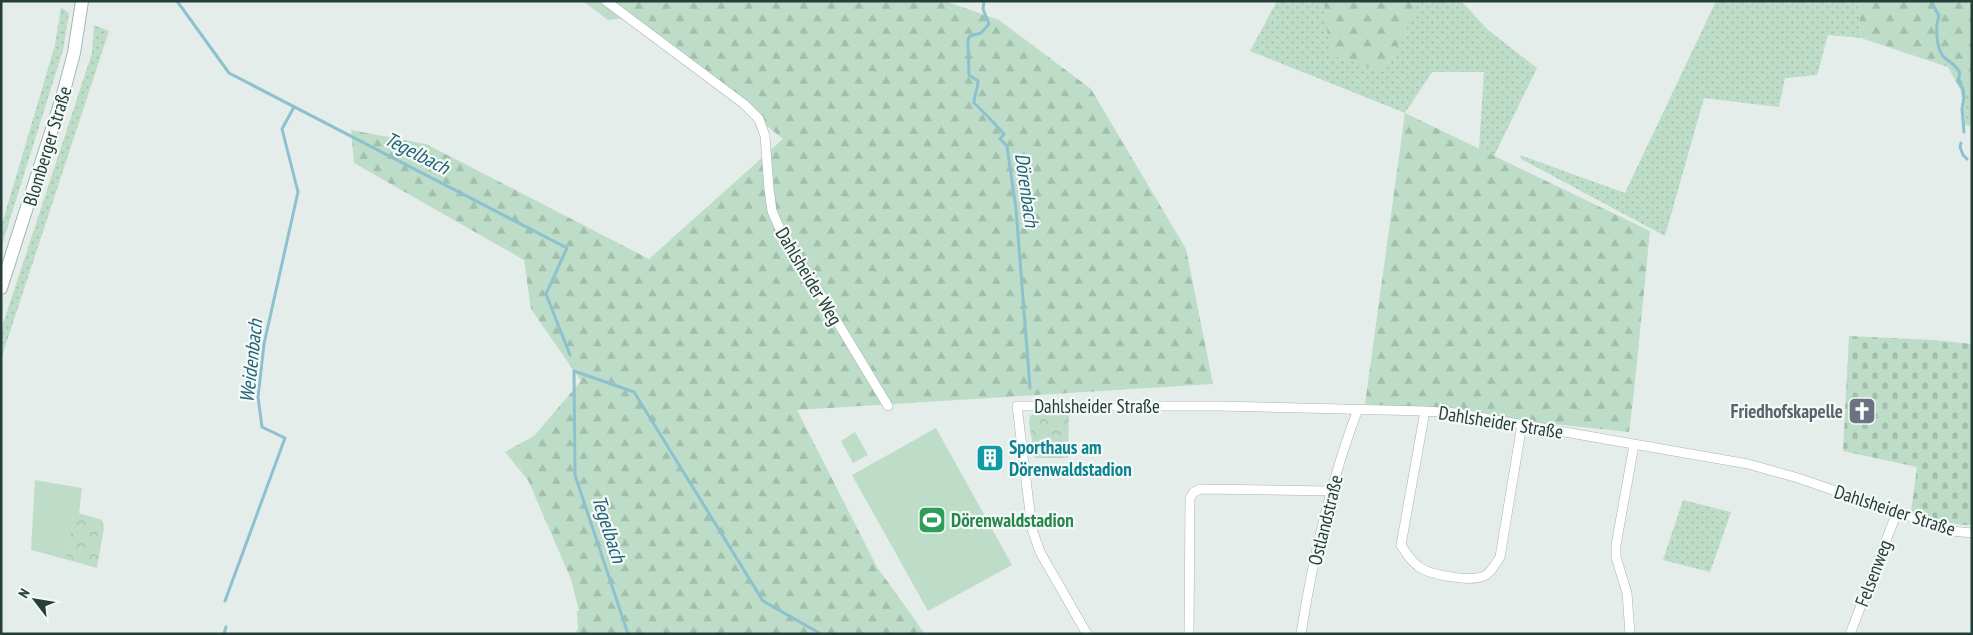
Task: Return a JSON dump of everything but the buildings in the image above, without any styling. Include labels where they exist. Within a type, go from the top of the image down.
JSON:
[{"type":"main road","name":"Blomberger Straße","points":[[1,288],[62,98],[74,53],[82,1]]},
{"type":"street","name":"Dahlsheider Weg","points":[[606,1],[744,104],[759,118],[765,136],[772,211],[782,234],[888,406]]},
{"type":"street","name":"Dahlsheider Straße","points":[[1087,634],[1040,552],[1032,529],[1017,406],[1358,409],[1456,413],[1748,464],[1798,478],[1952,531],[1972,533]]},
{"type":"street","name":"Ostlandstraße","points":[[1301,634],[1319,537],[1330,491],[1358,409]]},
{"type":"street","points":[[1425,411],[1401,545],[1409,558],[1419,567],[1459,578],[1484,576],[1494,567],[1500,556],[1522,424]]},
{"type":"street","points":[[1630,634],[1627,593],[1616,557],[1616,545],[1634,445]]},
{"type":"street","points":[[1189,634],[1190,498],[1194,492],[1201,489],[1330,491]]},
{"type":"street","name":"Felsenweg","points":[[1850,634],[1897,512]]},
{"type":"green space","points":[[583,1],[945,1],[999,20],[1091,89],[1186,249],[1213,384],[797,410],[877,567],[925,634],[575,634],[578,629],[577,611],[579,611],[571,579],[528,480],[505,452],[534,436],[581,381],[531,309],[524,260],[354,163],[351,130],[426,144],[649,259],[783,139],[632,17],[608,20]]},
{"type":"green space","points":[[1277,1],[1461,1],[1488,30],[1537,68],[1494,156],[1479,149],[1484,72],[1432,72],[1405,113],[1250,51]]},
{"type":"green space","points":[[1324,1],[1420,1],[1385,71],[1330,55]]},
{"type":"green space","points":[[1716,1],[1858,1],[1861,38],[1828,35],[1817,75],[1785,78],[1779,107],[1704,98],[1665,236],[1521,159],[1520,155],[1625,193]]},
{"type":"green space","points":[[1858,1],[1972,1],[1972,94],[1961,91],[1948,67],[1861,38]]},
{"type":"green space","points":[[61,7],[69,13],[63,50],[1,248],[1,227],[55,45]]},
{"type":"green space","points":[[94,25],[109,31],[1,359],[1,330],[92,53]]},
{"type":"green space","points":[[1961,91],[1972,94],[1972,126],[1964,125]]},
{"type":"green space","points":[[1405,113],[1650,231],[1629,432],[1365,404]]},
{"type":"green space","points":[[1849,336],[1934,340],[1972,344],[1972,525],[1949,523],[1911,512],[1917,467],[1843,451]]},
{"type":"green space","points":[[1035,413],[1069,414],[1068,458],[1035,458],[1029,423],[1030,416]]},
{"type":"green space","name":"Dörenwaldstadion","points":[[936,428],[1012,565],[928,611],[852,475]]},
{"type":"green space","points":[[855,432],[868,455],[853,463],[841,441]]},
{"type":"green space","points":[[35,480],[82,488],[79,513],[75,513],[65,559],[31,550]]},
{"type":"green space","points":[[1683,500],[1731,512],[1710,572],[1663,560]]},
{"type":"green space","points":[[75,512],[102,520],[104,528],[97,568],[65,559]]},
{"type":"waterway","name":"Tegelbach","points":[[177,1],[229,73],[567,248],[546,294],[570,355]]},
{"type":"waterway","name":"Dörenbach","points":[[984,1],[983,9],[989,24],[981,33],[970,36],[968,40],[969,75],[978,81],[974,103],[1004,134],[1000,139],[1007,146],[1016,209],[1030,388]]},
{"type":"waterway","points":[[1931,1],[1939,16],[1937,32],[1938,44],[1942,55],[1960,73],[1958,81],[1963,89],[1964,132]]},
{"type":"waterway","name":"Weidenbach","points":[[225,601],[285,438],[262,427],[258,397],[264,344],[298,192],[282,129],[294,107]]},
{"type":"waterway","points":[[1961,143],[1960,147],[1967,159]]},
{"type":"waterway","points":[[628,634],[575,475],[574,371],[634,392],[763,601],[821,634]]},
{"type":"waterway","name":"Weidenbach","points":[[224,634],[226,627]]},
{"type":"place","name":"Friedhofskapelle","points":[[1862,411]]},
{"type":"place","name":"Sporthaus am Dörenwaldstadion","points":[[990,458]]},
{"type":"place","name":"Dörenwaldstadion","points":[[932,520]]}]
